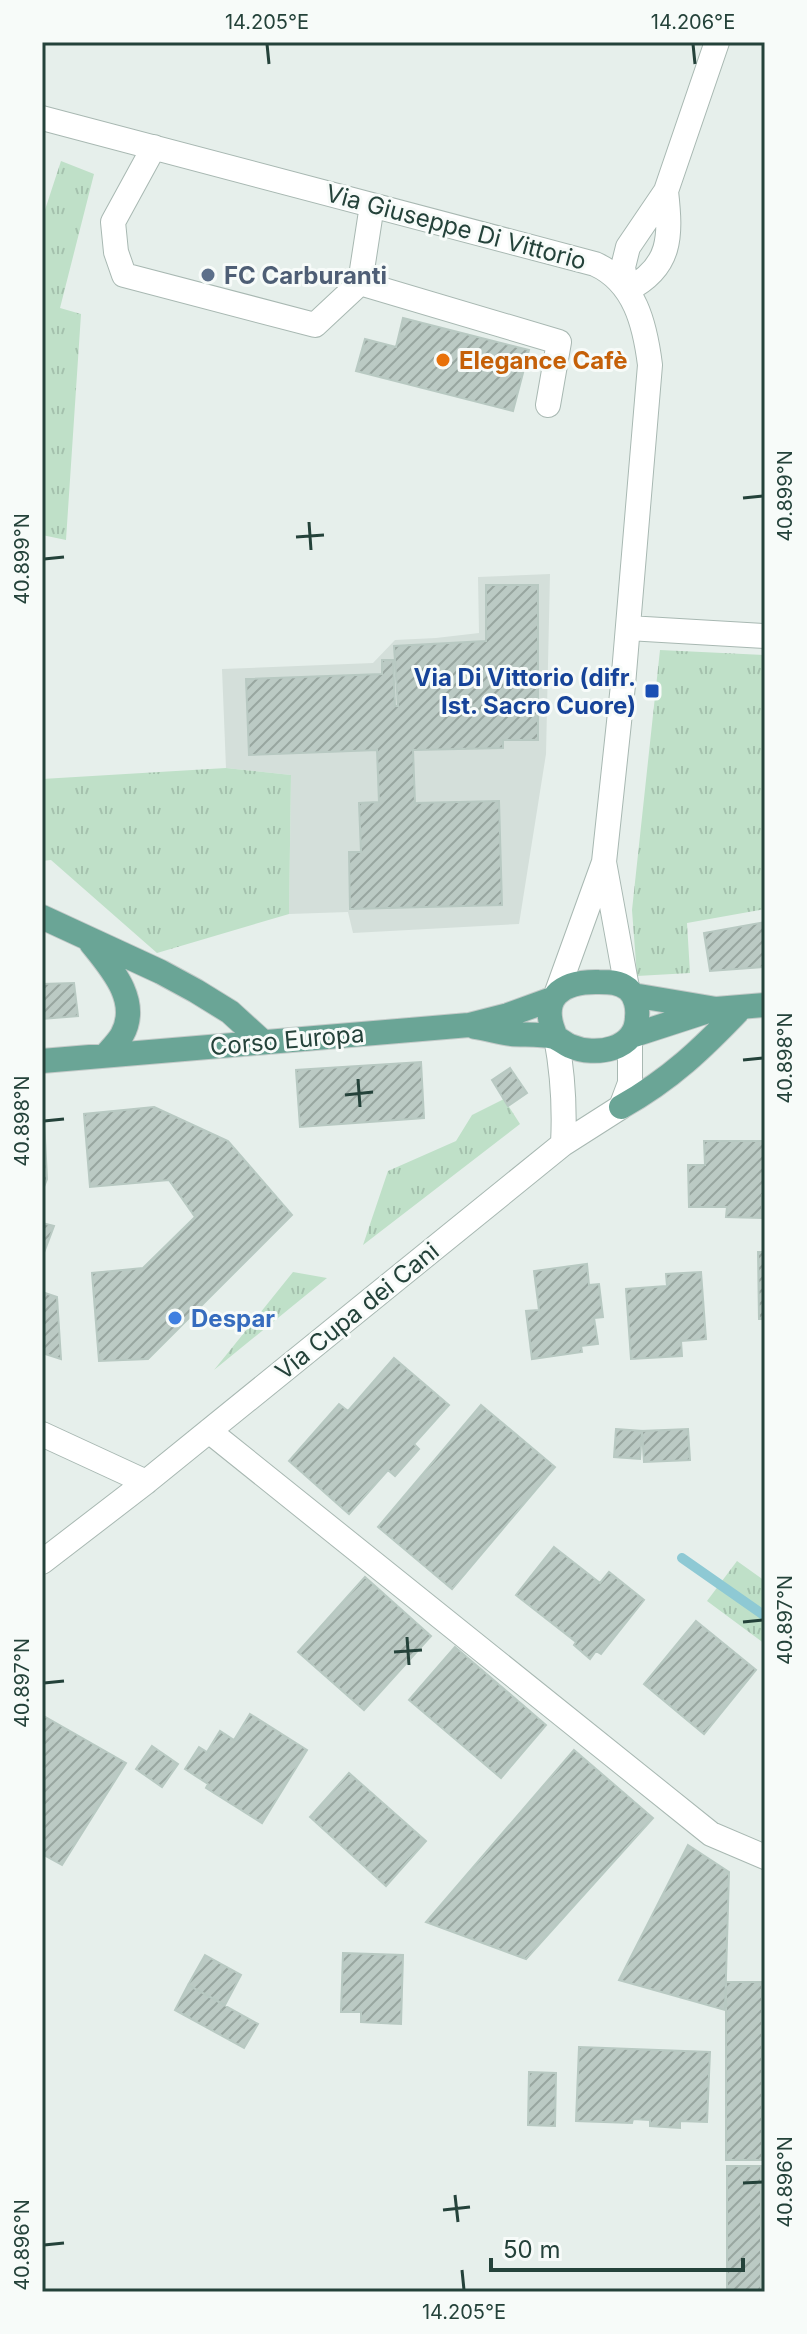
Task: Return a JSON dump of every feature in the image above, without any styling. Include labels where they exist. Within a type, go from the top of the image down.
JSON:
[{"type":"main road","points":[[42,917],[196,991],[230,1012],[263,1042]]},
{"type":"main road","points":[[87,939],[118,975],[128,1006],[123,1033],[106,1055]]},
{"type":"main road","points":[[469,1025],[508,1015],[555,996],[569,985],[592,981],[614,982],[630,992],[716,1009]]},
{"type":"main road","points":[[630,992],[637,1007],[632,1038]]},
{"type":"main road","points":[[555,996],[549,1010],[556,1037]]},
{"type":"main road","points":[[469,1025],[509,1034],[556,1037],[572,1047],[594,1050],[616,1047],[632,1038],[716,1009],[754,1006]]},
{"type":"main road","points":[[621,1107],[652,1090],[754,1006]]},
{"type":"main road","name":"Corso Europa","points":[[42,1061],[469,1025]]},
{"type":"street","points":[[666,191],[669,214],[667,243],[659,264],[653,273],[627,290],[623,267],[628,247],[666,191],[717,42]]},
{"type":"street","name":"Via Giuseppe Di Vittorio","points":[[42,118],[595,264],[615,275],[627,290],[640,318],[650,365],[628,628],[604,862],[555,996]]},
{"type":"street","points":[[154,147],[113,222],[116,252],[124,275],[315,325],[360,283],[372,205]]},
{"type":"street","points":[[360,283],[559,342],[548,405]]},
{"type":"street","points":[[628,628],[765,636]]},
{"type":"street","name":"Via Giuseppe Di Vittorio","points":[[604,862],[630,992]]},
{"type":"street","points":[[556,1037],[563,1072],[563,1144]]},
{"type":"street","points":[[621,1107],[630,1083],[632,1038]]},
{"type":"street","name":"Via Cupa dei Cani","points":[[42,1562],[146,1482],[563,1144],[621,1107]]},
{"type":"street","points":[[209,1431],[711,1834],[765,1857]]},
{"type":"street","points":[[42,1434],[146,1482]]},
{"type":"shaded area","points":[[550,574],[546,754],[519,924],[353,933],[348,912],[289,914],[291,775],[226,768],[222,669],[373,663],[395,640],[479,633],[478,577]]},
{"type":"green space","points":[[61,161],[94,174],[60,308],[81,314],[66,540],[42,535],[42,219]]},
{"type":"green space","points":[[660,650],[765,655],[765,909],[687,923],[690,973],[637,976],[632,910]]},
{"type":"green space","points":[[226,768],[291,775],[289,914],[157,953],[51,860],[42,861],[42,779]]},
{"type":"green space","points":[[504,1099],[520,1124],[363,1245],[388,1171],[456,1141],[472,1115]]},
{"type":"green space","points":[[293,1272],[327,1278],[214,1370]]},
{"type":"green space","points":[[737,1561],[765,1581],[765,1644],[707,1601]]},
{"type":"building","name":"Elegance Cafè","points":[[403,318],[529,350],[513,411],[356,371],[365,339],[396,347]]},
{"type":"building","points":[[486,585],[538,585],[538,740],[503,740],[503,748],[413,750],[415,803],[499,801],[502,905],[350,909],[349,852],[361,852],[359,803],[379,802],[377,750],[249,755],[246,679],[382,674],[382,660],[393,660],[395,706],[398,706],[394,646],[486,641]]},
{"type":"building","points":[[765,922],[765,967],[710,971],[704,933]]},
{"type":"building","points":[[74,983],[78,1016],[42,1019],[42,984]]},
{"type":"building","points":[[421,1062],[424,1118],[300,1127],[296,1070]]},
{"type":"building","points":[[510,1068],[527,1093],[508,1106],[492,1080]]},
{"type":"building","points":[[154,1107],[228,1141],[292,1215],[148,1359],[99,1361],[92,1273],[143,1268],[195,1217],[169,1180],[90,1187],[84,1114]]},
{"type":"building","points":[[42,1118],[47,1179],[42,1192]]},
{"type":"building","points":[[704,1141],[765,1141],[762,1218],[726,1217],[727,1207],[689,1207],[688,1165],[705,1165]]},
{"type":"building","points":[[42,1223],[54,1226],[42,1258]]},
{"type":"building","points":[[758,1252],[765,1252],[765,1319],[759,1319]]},
{"type":"building","points":[[587,1264],[589,1285],[599,1284],[603,1317],[594,1318],[598,1344],[581,1346],[582,1352],[532,1359],[526,1311],[539,1310],[534,1271]]},
{"type":"building","points":[[701,1272],[706,1339],[681,1341],[682,1356],[631,1359],[626,1289],[667,1286],[666,1274]]},
{"type":"building","points":[[42,1292],[57,1297],[61,1359],[42,1353]]},
{"type":"building","points":[[394,1358],[449,1405],[414,1444],[419,1449],[395,1476],[388,1470],[349,1514],[289,1461],[339,1404],[348,1411]]},
{"type":"building","points":[[481,1405],[555,1467],[452,1589],[378,1527]]},
{"type":"building","points":[[616,1429],[642,1431],[640,1459],[614,1457]]},
{"type":"building","points":[[688,1429],[690,1460],[644,1462],[642,1431]]},
{"type":"building","points":[[554,1547],[600,1583],[609,1572],[644,1600],[601,1654],[596,1651],[590,1659],[574,1645],[576,1642],[516,1595]]},
{"type":"building","points":[[365,1577],[431,1636],[364,1710],[298,1652]]},
{"type":"building","points":[[696,1621],[756,1670],[704,1734],[644,1684]]},
{"type":"building","points":[[455,1647],[546,1725],[501,1778],[409,1700]]},
{"type":"building","points":[[250,1714],[307,1750],[262,1823],[206,1788],[208,1784],[185,1769],[199,1747],[207,1752],[220,1731],[234,1740]]},
{"type":"building","points":[[42,1715],[126,1763],[62,1865],[42,1854]]},
{"type":"building","points":[[152,1746],[178,1764],[162,1787],[136,1769]]},
{"type":"building","points":[[574,1750],[653,1818],[526,1959],[426,1922]]},
{"type":"building","points":[[349,1773],[426,1841],[386,1886],[310,1817]]},
{"type":"building","points":[[688,1845],[729,1872],[725,2010],[619,1980]]},
{"type":"building","points":[[343,1953],[403,1955],[401,2024],[361,2022],[361,2012],[341,2012]]},
{"type":"building","points":[[205,1955],[241,1975],[225,2005],[188,1985]]},
{"type":"building","points":[[726,1982],[762,1982],[762,2160],[726,2160]]},
{"type":"building","points":[[188,1985],[258,2024],[244,2048],[175,2010]]},
{"type":"building","points":[[579,2047],[710,2052],[707,2122],[680,2121],[680,2128],[650,2126],[650,2120],[633,2119],[632,2123],[576,2121]]},
{"type":"building","points":[[529,2072],[556,2073],[555,2126],[528,2125]]},
{"type":"building","points":[[727,2166],[761,2166],[761,2292],[727,2292]]},
{"type":"waterway","points":[[682,1558],[765,1616]]},
{"type":"place","name":"FC Carburanti","points":[[208,275]]},
{"type":"place","name":"Elegance Cafè","points":[[443,360]]},
{"type":"place","name":"Via Di Vittorio (difr. Ist. Sacro Cuore)","points":[[652,691]]},
{"type":"place","name":"Despar","points":[[175,1318]]}]
